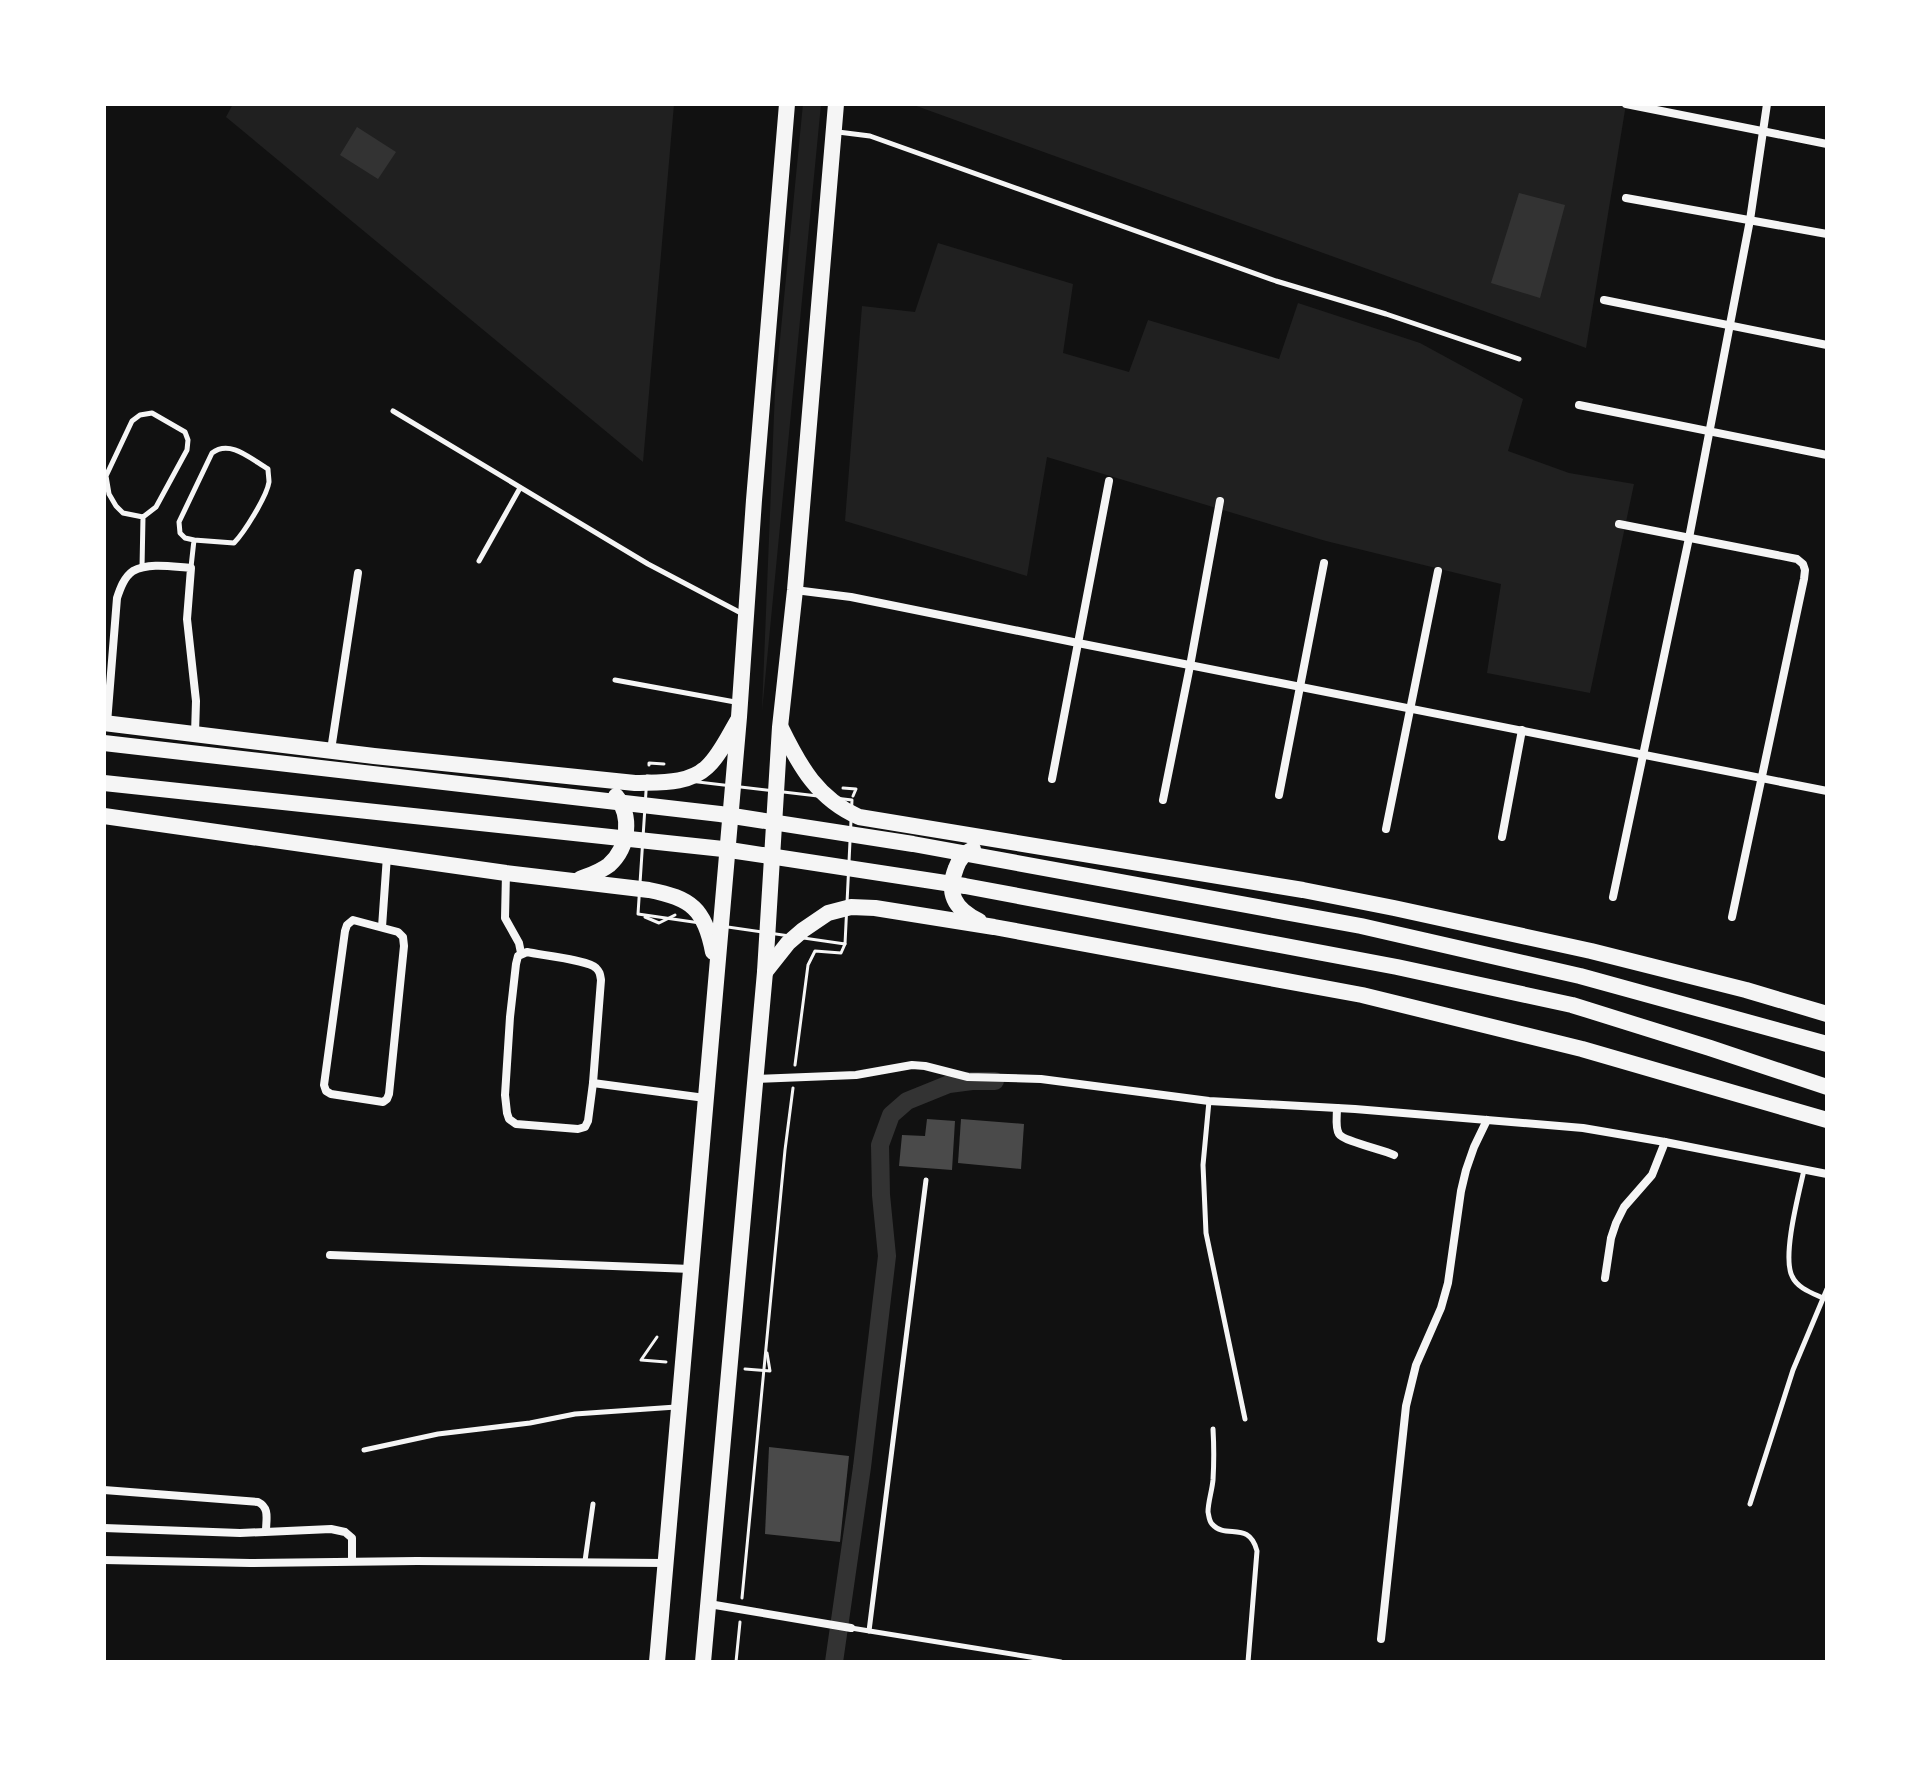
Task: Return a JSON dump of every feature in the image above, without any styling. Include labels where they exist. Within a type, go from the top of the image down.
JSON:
[{"type":"main road","points":[[657,1662],[740,710],[755,485],[787,104]]},
{"type":"main road","points":[[703,1662],[756,1079],[780,727],[795,590],[836,104]]},
{"type":"main road","points":[[105,723],[635,783],[684,779],[708,767],[740,710]]},
{"type":"main road","points":[[780,727],[812,781],[842,810],[859,817],[1303,890],[1394,908],[1591,951],[1827,1014]]},
{"type":"main road","points":[[104,743],[769,822],[929,847],[1361,926],[1580,976],[1827,1044]]},
{"type":"main road","points":[[576,880],[598,872],[611,863],[623,845],[627,829],[626,815],[619,800],[592,779]]},
{"type":"main road","points":[[104,783],[723,849],[965,886],[1397,967],[1572,1005],[1827,1087]]},
{"type":"main road","points":[[104,816],[673,894],[701,916],[710,934],[717,970]]},
{"type":"main road","points":[[994,927],[974,919],[956,903],[951,892],[952,878],[959,860],[968,851],[980,846],[1014,842]]},
{"type":"main road","points":[[765,972],[788,943],[828,913],[851,907],[875,908],[1362,995],[1582,1049],[1827,1120]]},
{"type":"street","points":[[1626,104],[1827,144]]},
{"type":"street","points":[[1613,897],[1689,538],[1750,220],[1767,104]]},
{"type":"street","points":[[1626,198],[1827,234]]},
{"type":"street","points":[[1604,300],[1827,345]]},
{"type":"street","points":[[1579,405],[1827,455]]},
{"type":"street","points":[[1052,779],[1109,481]]},
{"type":"street","points":[[1163,800],[1220,501]]},
{"type":"street","points":[[1619,524],[1797,559],[1805,570],[1732,917]]},
{"type":"street","points":[[1279,795],[1324,563]]},
{"type":"street","points":[[105,723],[117,598],[123,582],[134,571],[152,566],[191,568],[187,619],[196,701],[195,734]]},
{"type":"street","points":[[1386,829],[1438,571]]},
{"type":"street","points":[[331,750],[358,573]]},
{"type":"street","points":[[795,590],[851,597],[1827,791]]},
{"type":"street","points":[[1502,837],[1522,730]]},
{"type":"street","points":[[382,927],[387,856]]},
{"type":"street","points":[[506,873],[505,918],[521,953],[516,964],[510,1017],[505,1095],[507,1113],[516,1124],[585,1127],[593,1083],[601,980],[599,971],[594,965],[521,953]]},
{"type":"street","points":[[353,920],[382,927],[398,932],[403,937],[404,946],[389,1094],[383,1102],[331,1094],[324,1085],[347,925],[353,920]]},
{"type":"street","points":[[756,1079],[856,1075],[912,1065],[925,1066],[968,1077],[1041,1079],[1209,1101],[1583,1128],[1827,1174]]},
{"type":"street","points":[[593,1083],[706,1098]]},
{"type":"street","points":[[1337,1108],[1337,1128],[1344,1140],[1394,1155]]},
{"type":"street","points":[[1381,1639],[1406,1406],[1416,1365],[1441,1308],[1448,1283],[1466,1170],[1487,1120]]},
{"type":"street","points":[[1605,1278],[1616,1223],[1624,1207],[1652,1175],[1665,1142]]},
{"type":"street","points":[[330,1255],[691,1269]]},
{"type":"street","points":[[104,1490],[258,1502],[267,1509],[266,1531]]},
{"type":"street","points":[[104,1528],[240,1533],[331,1529],[345,1532],[352,1538],[352,1561]]},
{"type":"street","points":[[104,1560],[665,1563]]},
{"type":"street","points":[[708,1604],[851,1628]]},
{"type":"lane","points":[[833,131],[870,136],[1276,281],[1519,359]]},
{"type":"lane","points":[[393,411],[648,564],[746,616]]},
{"type":"lane","points":[[152,413],[185,432],[188,440],[187,450],[156,507],[143,517],[123,513],[116,506],[109,494],[106,476],[132,421],[140,415],[152,413]]},
{"type":"lane","points":[[220,447],[228,447],[268,469],[266,492],[234,543],[194,540],[180,533],[179,522],[212,453],[220,447]]},
{"type":"lane","points":[[479,561],[520,488]]},
{"type":"lane","points":[[142,569],[143,517]]},
{"type":"lane","points":[[191,568],[194,540]]},
{"type":"lane","points":[[615,680],[740,710]]},
{"type":"lane","points":[[1209,1101],[1203,1165],[1206,1233],[1245,1419]]},
{"type":"lane","points":[[1804,1169],[1788,1265],[1797,1284],[1823,1298]]},
{"type":"lane","points":[[869,1631],[926,1180]]},
{"type":"lane","points":[[1750,1504],[1793,1370],[1827,1289]]},
{"type":"lane","points":[[364,1450],[438,1434],[530,1423],[575,1414],[679,1407]]},
{"type":"lane","points":[[1213,1429],[1209,1519],[1220,1529],[1250,1536],[1257,1551],[1248,1662]]},
{"type":"lane","points":[[585,1562],[593,1504]]},
{"type":"lane","points":[[851,1628],[1061,1662]]},
{"type":"path","points":[[638,914],[659,923],[681,912]]},
{"type":"path","points":[[736,1662],[808,965],[815,951],[841,953],[845,944]]},
{"type":"path","points":[[657,1337],[641,1360],[670,1363]]},
{"type":"path","points":[[742,1369],[770,1371],[766,1349]]},
{"type":"shaded area","points":[[233,104],[674,104],[643,462],[226,117]]},
{"type":"shaded area","points":[[803,104],[821,104],[762,711],[775,391]]},
{"type":"shaded area","points":[[911,104],[1626,104],[1586,348]]},
{"type":"shaded area","points":[[357,127],[396,152],[378,179],[340,155]]},
{"type":"shaded area","points":[[1519,193],[1565,205],[1540,298],[1491,283]]},
{"type":"shaded area","points":[[938,243],[1073,284],[1063,353],[1129,372],[1148,320],[1279,359],[1298,303],[1420,343],[1523,399],[1508,451],[1569,473],[1634,484],[1590,693],[1487,673],[1501,584],[1326,541],[1047,457],[1027,576],[845,521],[862,306],[915,312]]},
{"type":"building","points":[[927,1119],[955,1121],[952,1170],[899,1166],[902,1135],[925,1136]]},
{"type":"building","points":[[961,1119],[1024,1124],[1021,1169],[958,1163]]},
{"type":"building","points":[[769,1447],[849,1456],[840,1542],[765,1534]]},
{"type":"waterway","points":[[834,1662],[862,1467],[887,1256],[880,1145],[891,1115],[907,1101],[949,1084],[995,1081]]}]
